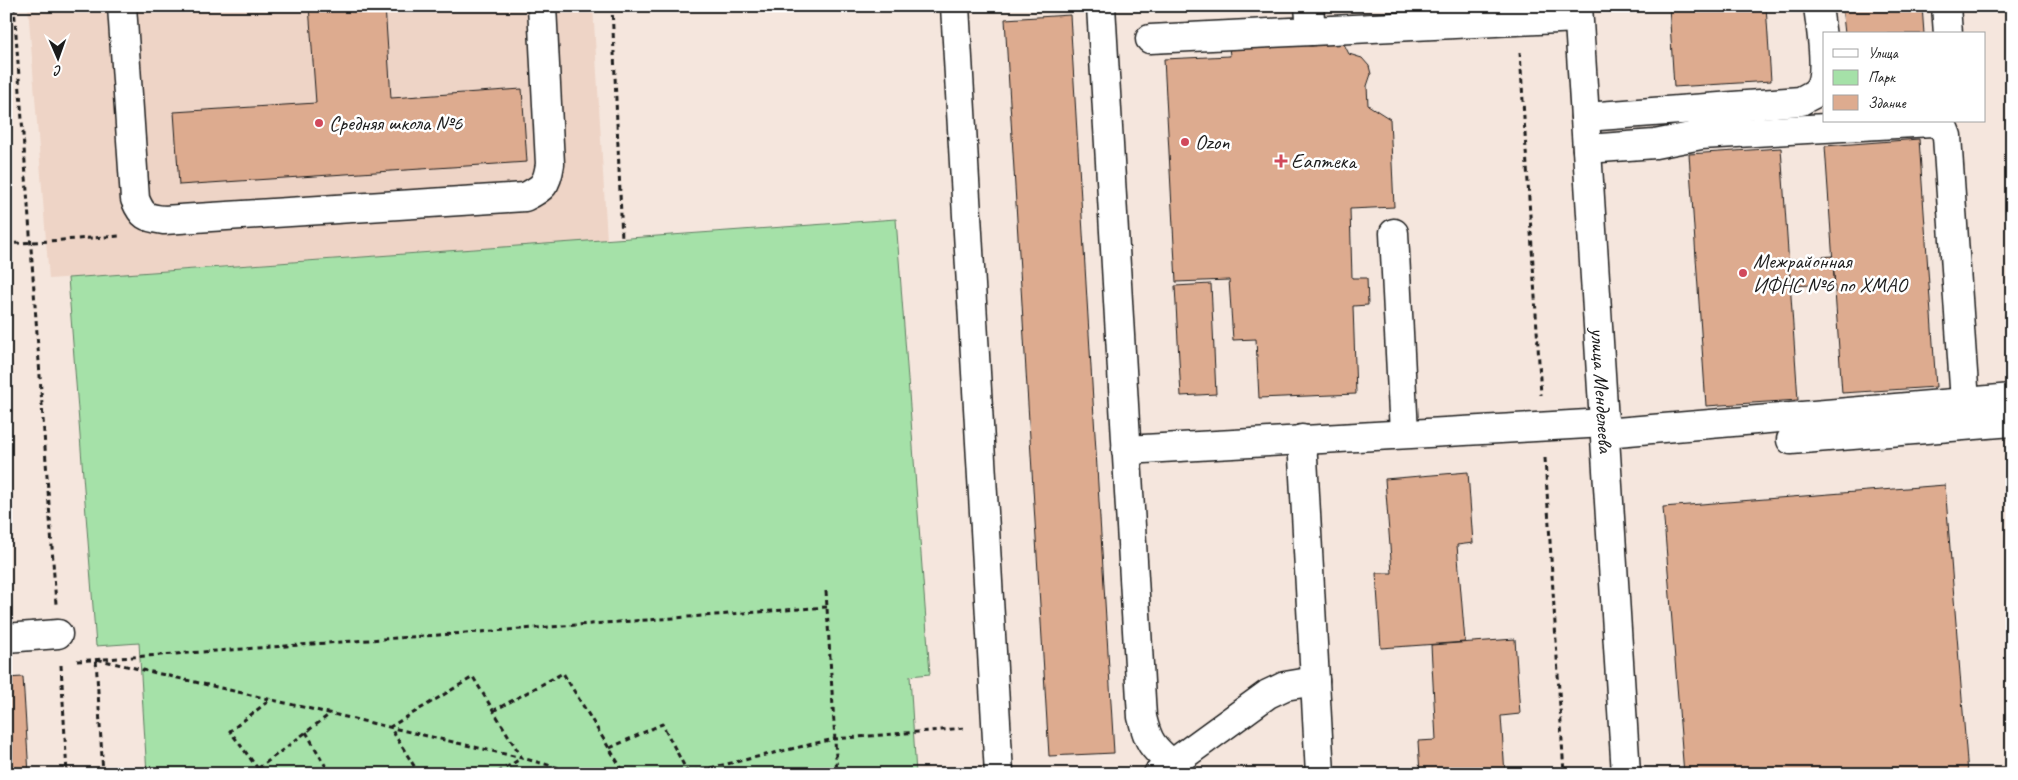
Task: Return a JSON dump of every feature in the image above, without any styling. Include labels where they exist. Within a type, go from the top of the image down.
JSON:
[{"type":"street","points":[[122,6],[135,199],[140,211],[149,218],[164,220],[525,197],[541,189],[548,179],[550,164],[542,6]]},
{"type":"street","points":[[955,6],[999,774]]},
{"type":"street","points":[[1101,6],[1142,717],[1146,734],[1165,769],[1268,694],[1285,686],[1315,681]]},
{"type":"street","points":[[1585,117],[1800,101],[1815,92],[1822,82],[1823,67],[1818,6]]},
{"type":"street","points":[[1946,6],[1948,32]]},
{"type":"street","points":[[1150,39],[1310,18],[1518,21],[1578,12]]},
{"type":"street","name":"улица Менделеева","points":[[1578,12],[1626,774]]},
{"type":"street","points":[[1587,149],[1655,144],[1701,135],[1932,122],[1943,126],[1947,136],[1965,402]]},
{"type":"street","points":[[1394,233],[1404,433]]},
{"type":"street","points":[[1126,450],[1543,426],[1605,428],[2012,398]]},
{"type":"street","points":[[1791,440],[2012,422]]},
{"type":"street","points":[[1302,439],[1320,774]]},
{"type":"street","points":[[6,638],[58,634]]},
{"type":"path","points":[[14,6],[32,242],[67,774]]},
{"type":"path","points":[[612,6],[622,238]]},
{"type":"path","points":[[1518,21],[1564,774]]},
{"type":"path","points":[[6,244],[122,236]]},
{"type":"path","points":[[826,591],[837,774]]},
{"type":"path","points":[[60,662],[827,607]]},
{"type":"path","points":[[96,659],[522,758],[582,774]]},
{"type":"path","points":[[96,659],[103,774]]},
{"type":"path","points":[[493,711],[564,673],[625,774]]},
{"type":"path","points":[[390,727],[472,677],[522,758]]},
{"type":"path","points":[[258,769],[230,731],[272,699]]},
{"type":"path","points":[[251,774],[331,714]]},
{"type":"path","points":[[610,748],[662,724],[688,772]]},
{"type":"path","points":[[684,774],[834,739],[995,725]]},
{"type":"path","points":[[390,727],[418,772],[412,774]]},
{"type":"path","points":[[306,732],[330,774]]},
{"type":"path","points":[[495,774],[522,758]]},
{"type":"shaded area","name":"Средняя школа №6","points":[[28,6],[593,6],[607,240],[49,279]]},
{"type":"green space","points":[[896,219],[930,674],[910,676],[916,774],[147,774],[139,643],[96,646],[68,278]]},
{"type":"building","points":[[309,6],[385,6],[391,98],[522,89],[527,162],[179,185],[174,112],[316,103]]},
{"type":"building","points":[[1669,6],[1766,6],[1771,81],[1674,87]]},
{"type":"building","points":[[1842,6],[1922,6],[1924,32],[1845,32]]},
{"type":"building","points":[[1070,15],[1114,753],[1049,756],[1005,19]]},
{"type":"building","points":[[1343,42],[1349,54],[1362,58],[1369,66],[1371,74],[1367,86],[1368,105],[1390,119],[1394,207],[1350,209],[1352,278],[1367,278],[1368,305],[1353,306],[1356,394],[1259,398],[1256,339],[1233,340],[1229,280],[1176,282],[1164,59],[1230,56],[1229,47]]},
{"type":"building","points":[[1919,139],[1936,387],[1842,393],[1825,146]]},
{"type":"building","name":"Межрайонная ИФНС №6 по ХМАО","points":[[1781,148],[1798,400],[1706,406],[1689,154]]},
{"type":"building","points":[[1832,256],[1835,284],[1790,286],[1789,260]]},
{"type":"building","points":[[1211,284],[1216,394],[1181,396],[1175,286]]},
{"type":"building","points":[[1468,472],[1473,543],[1457,545],[1465,642],[1381,648],[1376,573],[1392,573],[1385,479]]},
{"type":"building","points":[[1945,485],[1968,774],[1684,774],[1663,507]]},
{"type":"building","points":[[1515,639],[1520,714],[1501,716],[1505,774],[1420,774],[1418,741],[1436,740],[1431,645]]},
{"type":"building","points":[[23,677],[29,774],[6,774],[6,678]]},
{"type":"place","name":"Средняя школа №6","points":[[319,123]]},
{"type":"place","name":"Ozon","points":[[1185,142]]},
{"type":"place","name":"Еаптека","points":[[1281,161]]},
{"type":"place","name":"Межрайонная ИФНС №6 по ХМАО","points":[[1743,273]]}]
